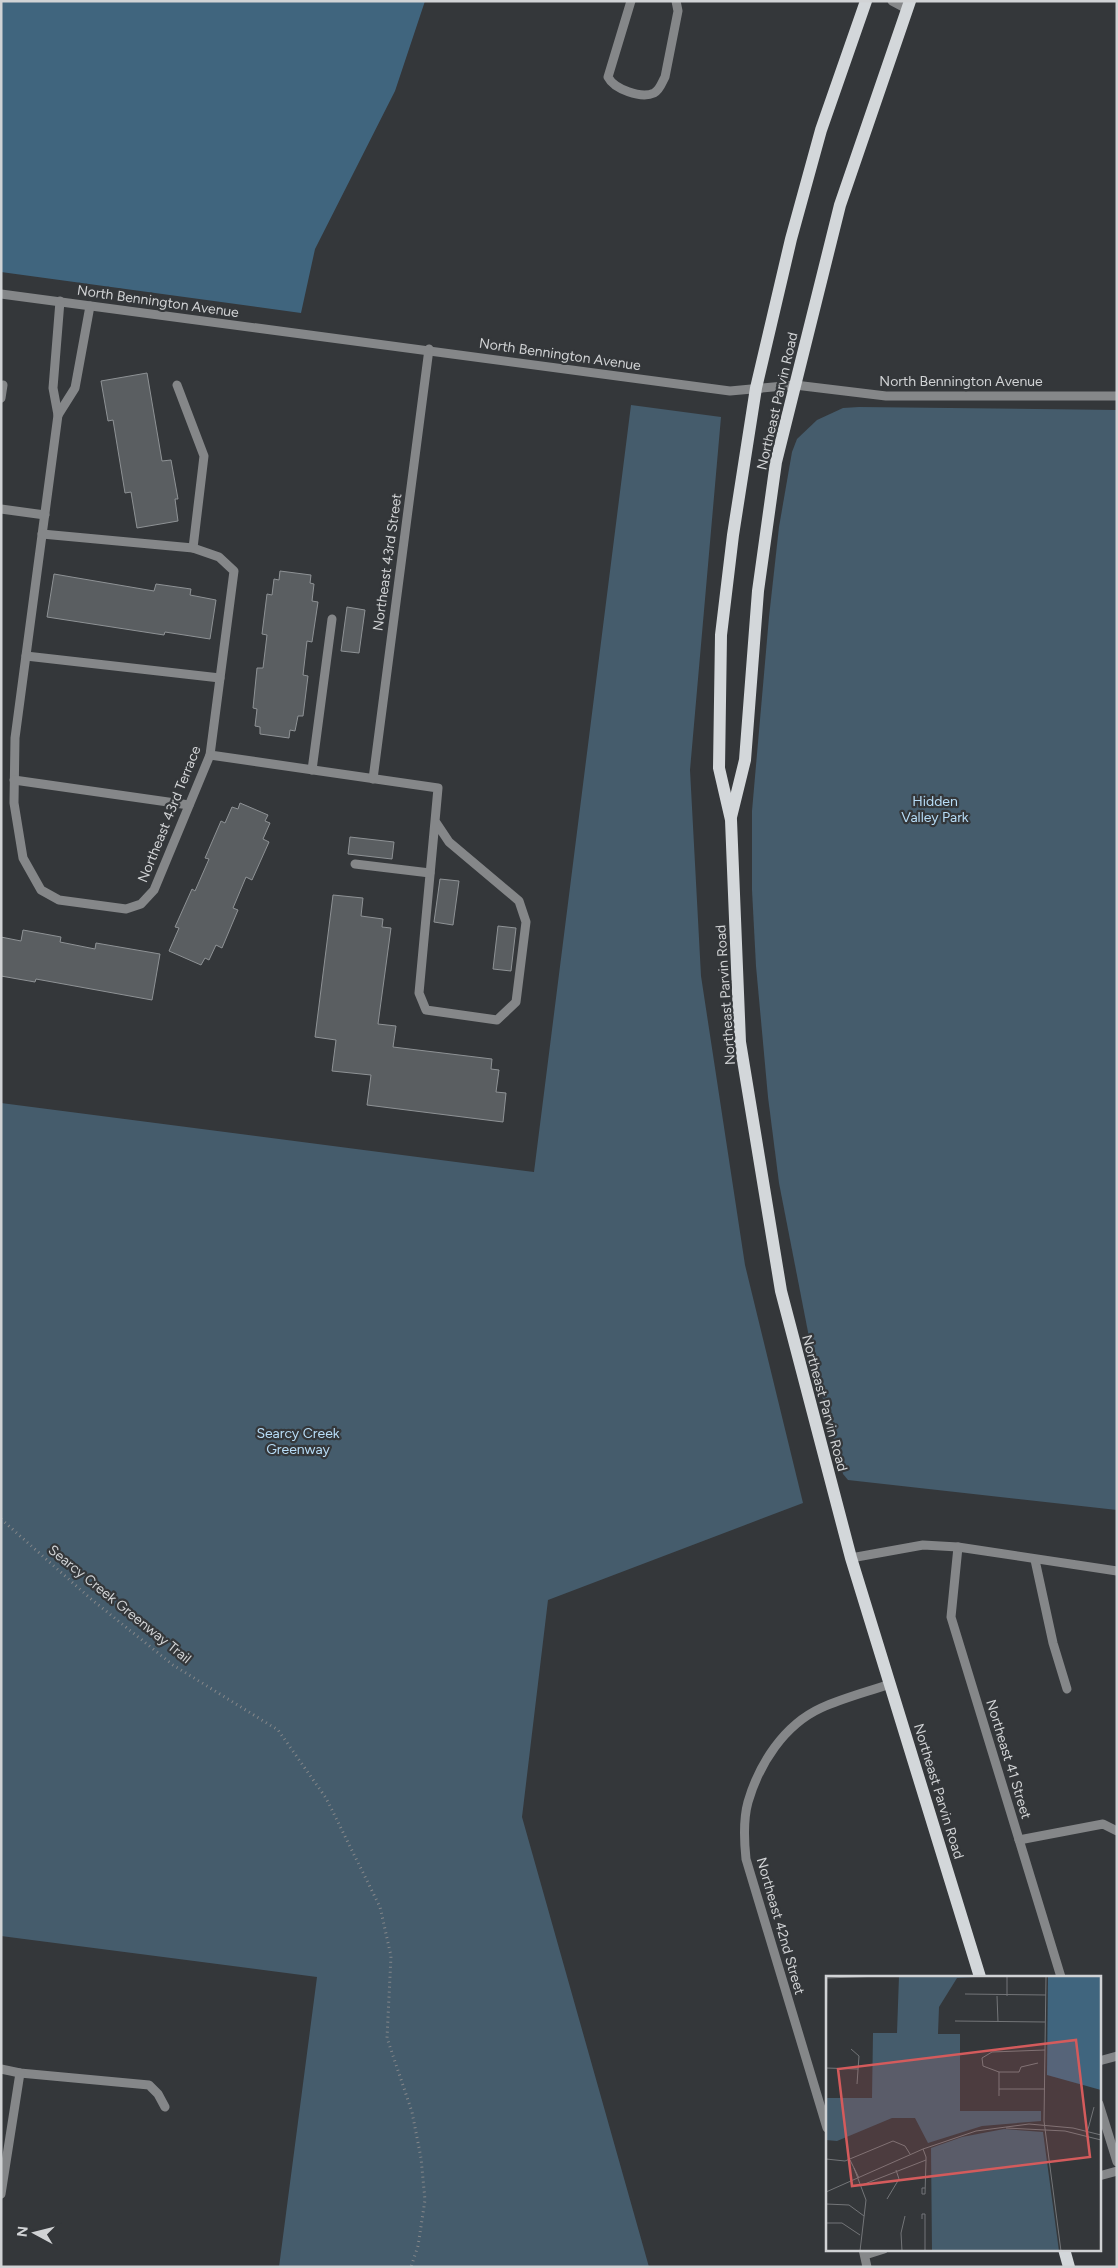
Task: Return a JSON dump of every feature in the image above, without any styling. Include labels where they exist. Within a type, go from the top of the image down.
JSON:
[{"type":"main road","name":"Northeast Parvin Road","points":[[866,1],[821,130],[791,239],[756,388],[733,536],[721,635],[719,768],[731,820],[740,1042],[780,1291],[851,1558],[980,1976]]},
{"type":"main road","name":"Northeast Parvin Road","points":[[731,820],[745,760],[758,591],[776,462],[840,205],[908,5]]},
{"type":"main road","points":[[1064,2250],[1069,2267]]},
{"type":"street","points":[[631,1],[608,77],[611,84],[619,89],[643,94],[654,93],[661,86],[665,77],[678,11],[676,1]]},
{"type":"street","points":[[892,1],[908,5]]},
{"type":"street","name":"North Bennington Avenue","points":[[1,294],[730,391],[795,385],[886,396],[1117,396]]},
{"type":"street","name":"Northeast 43rd Terrace","points":[[60,301],[54,388],[58,415],[15,738],[14,780],[14,803],[23,858],[41,890],[59,900],[126,909],[141,904],[154,890],[210,755],[234,571],[219,557],[193,548]]},
{"type":"street","name":"Northeast 43rd Terrace","points":[[58,415],[75,388],[90,306]]},
{"type":"street","name":"Northeast 43rd Street","points":[[373,779],[429,350]]},
{"type":"street","points":[[1,398],[3,385]]},
{"type":"street","points":[[42,534],[193,548],[204,456],[177,385]]},
{"type":"street","points":[[1,509],[45,515]]},
{"type":"street","points":[[312,770],[332,619]]},
{"type":"street","points":[[26,656],[220,678]]},
{"type":"street","points":[[210,755],[438,788],[419,993],[426,1010],[497,1020],[516,1002],[526,922],[519,900],[449,842],[435,821]]},
{"type":"street","points":[[14,780],[190,805]]},
{"type":"street","points":[[355,864],[430,873]]},
{"type":"street","points":[[851,1558],[923,1544],[958,1547],[1117,1571]]},
{"type":"street","name":"Northeast 41 Street","points":[[958,1547],[951,1616],[1060,1976]]},
{"type":"street","points":[[1035,1560],[1053,1643],[1067,1689]]},
{"type":"street","name":"Northeast 42nd Street","points":[[826,2125],[746,1859],[744,1834],[748,1803],[769,1754],[797,1722],[821,1708],[890,1684]]},
{"type":"street","points":[[1019,1840],[1103,1824],[1117,1831]]},
{"type":"street","points":[[1100,2061],[1117,2056]]},
{"type":"street","points":[[1,2069],[20,2073],[149,2085],[158,2094],[165,2107]]},
{"type":"street","points":[[1,2194],[20,2073]]},
{"type":"street","points":[[1100,2107],[1117,2162]]},
{"type":"street","points":[[1100,2176],[1117,2171]]},
{"type":"street","points":[[867,2267],[864,2252],[877,2250]]},
{"type":"path","name":"Searcy Creek Greenway Trail","points":[[1,1520],[91,1599],[173,1665],[278,1730],[326,1798],[380,1907],[391,1956],[387,2038],[412,2112],[422,2158],[425,2200],[418,2246],[412,2267]]},
{"type":"green space","name":"Searcy Creek Greenway","points":[[631,405],[721,417],[690,770],[701,976],[745,1265],[803,1503],[548,1600],[522,1817],[649,2267],[279,2267],[317,1977],[1,1936],[1,1103],[534,1172]]},
{"type":"green space","name":"Hidden Valley Park","points":[[843,408],[1117,410],[1117,1510],[848,1480],[843,1474],[816,1373],[779,1183],[768,1097],[756,966],[752,890],[752,811],[779,527],[792,452],[797,439],[817,420]]},
{"type":"shaded area","points":[[1,1],[425,1],[395,91],[315,249],[301,313],[1,272]]},
{"type":"building","points":[[147,373],[162,461],[171,460],[178,499],[175,499],[178,521],[137,528],[131,492],[125,493],[113,420],[108,421],[101,381]]},
{"type":"building","points":[[280,571],[311,575],[310,583],[314,584],[312,601],[318,602],[312,642],[307,641],[303,675],[308,676],[303,716],[298,716],[295,731],[290,730],[289,738],[260,734],[260,727],[255,726],[257,709],[253,708],[257,668],[263,668],[267,635],[262,634],[267,594],[272,595],[274,579],[279,580]]},
{"type":"building","points":[[54,574],[154,591],[156,584],[191,589],[190,595],[216,600],[210,639],[165,632],[164,635],[47,617]]},
{"type":"building","points":[[347,607],[365,610],[359,653],[341,651]]},
{"type":"building","points":[[240,803],[268,815],[265,821],[270,823],[263,839],[269,842],[252,880],[246,877],[233,908],[238,910],[222,948],[216,945],[209,960],[205,958],[201,965],[169,951],[179,928],[175,927],[192,889],[195,891],[209,859],[205,858],[221,821],[225,823],[232,807],[238,809]]},
{"type":"building","points":[[350,837],[394,842],[392,859],[348,854]]},
{"type":"building","points":[[440,879],[459,881],[453,925],[434,922]]},
{"type":"building","points":[[333,895],[363,898],[361,916],[383,919],[382,927],[391,928],[378,1024],[396,1026],[393,1047],[492,1059],[491,1069],[499,1070],[496,1092],[506,1093],[503,1122],[367,1105],[371,1075],[332,1071],[336,1040],[315,1037]]},
{"type":"building","points":[[498,926],[516,928],[511,971],[493,969]]},
{"type":"building","points":[[23,930],[61,937],[60,942],[95,949],[96,943],[160,954],[152,1000],[36,979],[35,982],[1,976],[1,937],[21,941]]}]
